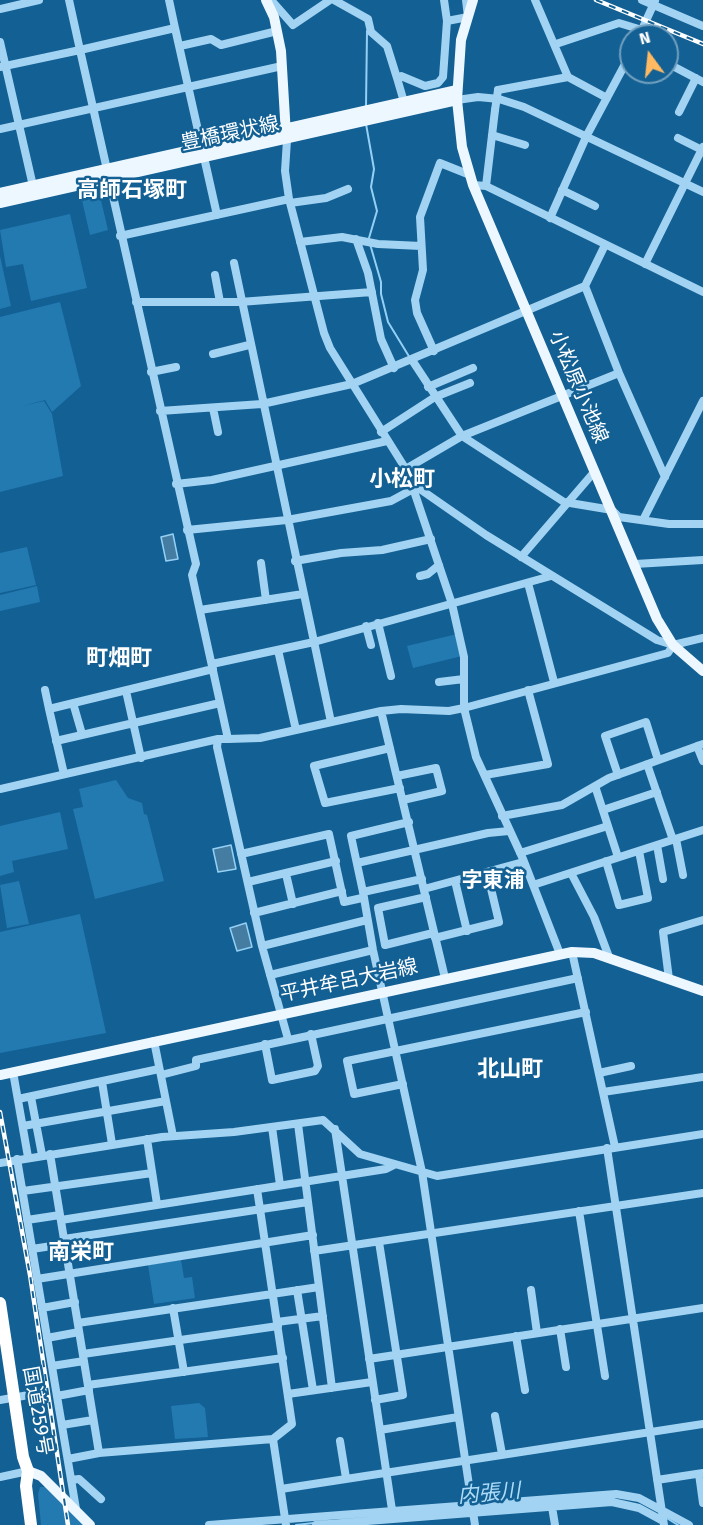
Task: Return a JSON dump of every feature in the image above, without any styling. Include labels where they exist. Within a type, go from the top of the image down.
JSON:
[{"type":"highway","name":"国道259号","points":[[0,1303],[23,1457],[28,1471],[26,1486],[31,1525]]},
{"type":"main road","points":[[266,0],[277,31],[282,66],[286,135]]},
{"type":"main road","points":[[457,95],[461,40],[473,0]]},
{"type":"main road","name":"豊橋環状線","points":[[286,135],[404,102],[457,95]]},
{"type":"main road","name":"豊橋環状線","points":[[0,203],[108,174],[457,95]]},
{"type":"main road","name":"小松原小池線","points":[[457,95],[462,147],[471,180],[525,312],[657,619],[673,645],[703,671]]},
{"type":"main road","name":"豊橋環状線","points":[[0,193],[108,174]]},
{"type":"main road","name":"平井牟呂大岩線","points":[[0,1075],[572,952],[585,951],[609,957],[703,991]]},
{"type":"main road","points":[[28,1471],[40,1476],[90,1525]]},
{"type":"street","points":[[0,9],[39,0]]},
{"type":"street","points":[[69,0],[120,236],[196,564],[192,575],[228,739]]},
{"type":"street","points":[[169,0],[217,215]]},
{"type":"street","points":[[271,0],[293,25],[335,1],[368,19],[371,32],[387,45],[404,102]]},
{"type":"street","points":[[397,78],[401,76],[425,87],[438,83],[443,77],[447,21],[444,0]]},
{"type":"street","points":[[447,21],[468,17],[466,0]]},
{"type":"street","points":[[535,0],[568,77]]},
{"type":"street","points":[[642,0],[654,3],[703,26]]},
{"type":"street","points":[[645,24],[654,3]]},
{"type":"street","points":[[555,44],[621,24]]},
{"type":"street","points":[[3,67],[175,28]]},
{"type":"street","points":[[180,46],[211,39],[221,45],[277,31]]},
{"type":"street","points":[[0,42],[3,67],[33,186]]},
{"type":"street","points":[[0,129],[282,66]]},
{"type":"street","points":[[679,69],[700,80],[679,112]]},
{"type":"street","points":[[550,218],[587,135],[619,76]]},
{"type":"street","points":[[486,186],[498,90],[568,77],[607,98]]},
{"type":"street","points":[[457,95],[499,99],[524,107],[703,192]]},
{"type":"street","points":[[286,135],[285,171],[313,298],[330,348],[416,489],[452,604],[464,657],[464,708],[477,757],[522,858],[560,954]]},
{"type":"street","points":[[492,135],[525,145]]},
{"type":"street","points":[[645,264],[702,149],[678,138]]},
{"type":"street","points":[[434,351],[417,313],[415,300],[423,270],[420,217],[440,163],[703,292]]},
{"type":"street","points":[[120,236],[290,201],[326,198],[348,189]]},
{"type":"street","points":[[562,190],[595,206]]},
{"type":"street","points":[[300,242],[342,237],[421,246]]},
{"type":"street","points":[[356,239],[372,292],[378,329],[394,368]]},
{"type":"street","points":[[160,411],[262,404],[352,384],[585,286],[605,245]]},
{"type":"street","points":[[234,263],[240,303],[331,722]]},
{"type":"street","points":[[215,275],[220,302]]},
{"type":"street","points":[[585,286],[619,373],[664,477]]},
{"type":"street","points":[[136,302],[240,303],[372,292]]},
{"type":"street","points":[[213,354],[249,345]]},
{"type":"street","points":[[412,360],[462,436],[567,502],[612,510],[619,517],[703,524]]},
{"type":"street","points":[[151,372],[176,367]]},
{"type":"street","points":[[428,387],[473,368]]},
{"type":"street","points":[[404,470],[462,436],[619,373]]},
{"type":"street","points":[[381,432],[435,397],[470,383]]},
{"type":"street","points":[[643,520],[700,413],[703,401]]},
{"type":"street","points":[[213,408],[218,432]]},
{"type":"street","points":[[176,484],[212,480],[387,441]]},
{"type":"street","points":[[521,557],[595,471]]},
{"type":"street","points":[[187,530],[287,520],[391,501],[416,489]]},
{"type":"street","points":[[416,489],[551,576],[657,640],[673,645],[703,638]]},
{"type":"street","points":[[295,561],[341,553],[382,550],[431,539]]},
{"type":"street","points":[[635,564],[703,560]]},
{"type":"street","points":[[261,563],[266,600]]},
{"type":"street","points":[[420,576],[428,574],[440,565]]},
{"type":"street","points":[[49,709],[314,642],[551,576]]},
{"type":"street","points":[[528,583],[554,682]]},
{"type":"street","points":[[200,610],[303,594]]},
{"type":"street","points":[[378,623],[391,676]]},
{"type":"street","points":[[366,626],[371,645]]},
{"type":"street","points":[[0,789],[141,759],[218,739],[260,738],[381,711],[464,708],[668,653],[673,645]]},
{"type":"street","points":[[278,650],[296,730]]},
{"type":"street","points":[[438,682],[464,679]]},
{"type":"street","points":[[45,690],[64,774]]},
{"type":"street","points":[[484,775],[548,764],[528,690]]},
{"type":"street","points":[[126,691],[141,759]]},
{"type":"street","points":[[74,703],[82,734]]},
{"type":"street","points":[[56,741],[220,703]]},
{"type":"street","points":[[381,711],[445,978]]},
{"type":"street","points":[[618,775],[605,736],[646,722],[658,760]]},
{"type":"street","points":[[218,739],[217,747],[254,913],[288,1039]]},
{"type":"street","points":[[502,816],[562,805],[618,775],[700,745],[703,761]]},
{"type":"street","points":[[390,748],[314,765],[325,803],[400,788]]},
{"type":"street","points":[[647,764],[675,840],[683,875]]},
{"type":"street","points":[[397,776],[436,768],[441,790],[403,800]]},
{"type":"street","points":[[595,786],[618,857]]},
{"type":"street","points":[[603,810],[657,792]]},
{"type":"street","points":[[409,822],[351,836],[373,950],[422,1172],[474,1525]]},
{"type":"street","points":[[487,872],[499,922],[467,931],[385,945],[378,908],[487,872],[608,826]]},
{"type":"street","points":[[533,885],[703,830]]},
{"type":"street","points":[[357,863],[415,852],[488,833],[509,831]]},
{"type":"street","points":[[241,854],[329,834],[344,902],[422,879]]},
{"type":"street","points":[[657,845],[663,879]]},
{"type":"street","points":[[606,861],[619,904],[648,898],[639,851]]},
{"type":"street","points":[[248,882],[336,861]]},
{"type":"street","points":[[571,873],[594,917],[609,957]]},
{"type":"street","points":[[286,874],[293,904]]},
{"type":"street","points":[[455,881],[467,931]]},
{"type":"street","points":[[254,913],[342,891]]},
{"type":"street","points":[[262,946],[367,920]]},
{"type":"street","points":[[669,979],[663,932],[703,920]]},
{"type":"street","points":[[270,975],[373,950]]},
{"type":"street","points":[[572,952],[603,1092],[611,1148],[615,1206],[663,1523]]},
{"type":"street","points":[[18,1099],[196,1066],[196,1060],[265,1044],[578,978]]},
{"type":"street","points":[[403,1084],[354,1094],[347,1061],[585,1012]]},
{"type":"street","points":[[265,1044],[272,1080],[315,1071],[318,1066],[311,1034]]},
{"type":"street","points":[[154,1041],[173,1136]]},
{"type":"street","points":[[599,1073],[631,1065]]},
{"type":"street","points":[[13,1072],[28,1157]]},
{"type":"street","points":[[603,1092],[703,1077]]},
{"type":"street","points":[[102,1082],[112,1144]]},
{"type":"street","points":[[31,1096],[36,1124],[55,1186],[99,1453]]},
{"type":"street","points":[[24,1126],[166,1101]]},
{"type":"street","points":[[0,1162],[147,1139],[323,1120],[360,1154],[436,1176],[703,1134]]},
{"type":"street","points":[[298,1124],[332,1388]]},
{"type":"street","points":[[272,1127],[280,1185]]},
{"type":"street","points":[[335,1129],[394,1518]]},
{"type":"street","points":[[147,1139],[158,1204]]},
{"type":"street","points":[[16,1159],[76,1509]]},
{"type":"street","points":[[27,1220],[60,1218],[158,1204],[386,1169],[394,1165]]},
{"type":"street","points":[[22,1191],[152,1173]]},
{"type":"street","points":[[68,1459],[99,1453],[273,1439],[292,1424],[257,1189]]},
{"type":"street","points":[[314,1251],[703,1193]]},
{"type":"street","points":[[32,1249],[64,1241],[308,1202]]},
{"type":"street","points":[[579,1211],[605,1376]]},
{"type":"street","points":[[37,1279],[313,1235]]},
{"type":"street","points":[[375,1400],[403,1395],[379,1242]]},
{"type":"street","points":[[47,1338],[78,1327],[173,1308],[320,1287]]},
{"type":"street","points":[[297,1290],[313,1390]]},
{"type":"street","points":[[531,1290],[537,1332]]},
{"type":"street","points":[[42,1308],[75,1302]]},
{"type":"street","points":[[173,1308],[184,1372]]},
{"type":"street","points":[[369,1359],[703,1308]]},
{"type":"street","points":[[52,1366],[179,1340],[323,1316]]},
{"type":"street","points":[[560,1329],[566,1367]]},
{"type":"street","points":[[516,1336],[525,1390]]},
{"type":"street","points":[[57,1395],[184,1372],[283,1358]]},
{"type":"street","points":[[288,1394],[372,1382]]},
{"type":"street","points":[[0,1400],[40,1393]]},
{"type":"street","points":[[495,1416],[501,1454]]},
{"type":"street","points":[[380,1430],[458,1417]]},
{"type":"street","points":[[62,1425],[93,1420]]},
{"type":"street","points":[[281,1489],[703,1424]]},
{"type":"street","points":[[273,1439],[286,1521]]},
{"type":"street","points":[[340,1441],[346,1478]]},
{"type":"street","points":[[0,1477],[28,1471]]},
{"type":"street","points":[[657,1480],[701,1474],[703,1503]]},
{"type":"street","points":[[71,1480],[79,1479],[101,1498]]},
{"type":"street","points":[[316,1525],[361,1523],[616,1494],[639,1498],[689,1525]]},
{"type":"street","points":[[472,1509],[625,1503],[663,1523]]},
{"type":"street","points":[[552,1507],[555,1525]]},
{"type":"street","points":[[209,1525],[394,1518]]},
{"type":"shaded area","points":[[99,192],[108,230],[90,235],[81,196]]},
{"type":"shaded area","points":[[70,214],[87,288],[31,301],[23,264],[6,267],[0,230]]},
{"type":"shaded area","points":[[0,256],[11,306],[0,309]]},
{"type":"shaded area","points":[[60,302],[81,386],[52,412],[45,400],[23,406],[44,401],[52,414],[63,476],[0,492],[0,317]]},
{"type":"shaded area","points":[[173,534],[178,559],[166,561],[161,537]]},
{"type":"shaded area","points":[[27,547],[36,585],[0,593],[0,553]]},
{"type":"shaded area","points":[[37,586],[40,602],[0,611],[0,595]]},
{"type":"shaded area","points":[[457,634],[462,656],[413,668],[407,646]]},
{"type":"shaded area","points":[[116,780],[128,798],[142,803],[164,881],[95,899],[73,809],[83,807],[79,789]]},
{"type":"shaded area","points":[[60,812],[68,849],[12,861],[14,872],[0,876],[0,826]]},
{"type":"shaded area","points":[[231,845],[236,869],[218,872],[213,849]]},
{"type":"shaded area","points":[[19,881],[29,924],[7,928],[0,885]]},
{"type":"shaded area","points":[[80,914],[106,1033],[0,1053],[0,932]]},
{"type":"shaded area","points":[[246,923],[252,947],[237,951],[230,928]]},
{"type":"shaded area","points":[[181,1260],[184,1278],[192,1277],[195,1298],[154,1304],[148,1265]]},
{"type":"shaded area","points":[[199,1403],[205,1408],[208,1437],[175,1439],[171,1406]]},
{"type":"shaded area","points":[[40,1487],[46,1487],[84,1525],[41,1525],[38,1494]]},
{"type":"waterway","points":[[366,106],[367,31]]},
{"type":"waterway","points":[[366,124],[374,169],[371,187],[377,211],[369,238]]},
{"type":"waterway","points":[[370,244],[381,282],[381,294],[388,322],[410,358]]},
{"type":"waterway","name":"内張川","points":[[665,1517],[678,1525]]},
{"type":"waterway","name":"内張川","points":[[296,1525],[314,1523]]},
{"type":"railway","points":[[596,0],[703,44]]},
{"type":"railway","points":[[0,1112],[30,1275],[68,1525]]},
{"type":"district","name":"高師石塚町","points":[[132,191]]},
{"type":"district","name":"小松町","points":[[402,480]]},
{"type":"district","name":"町畑町","points":[[119,659]]},
{"type":"district","name":"字東浦","points":[[493,881]]},
{"type":"district","name":"北山町","points":[[510,1070]]},
{"type":"district","name":"南栄町","points":[[81,1253]]}]
